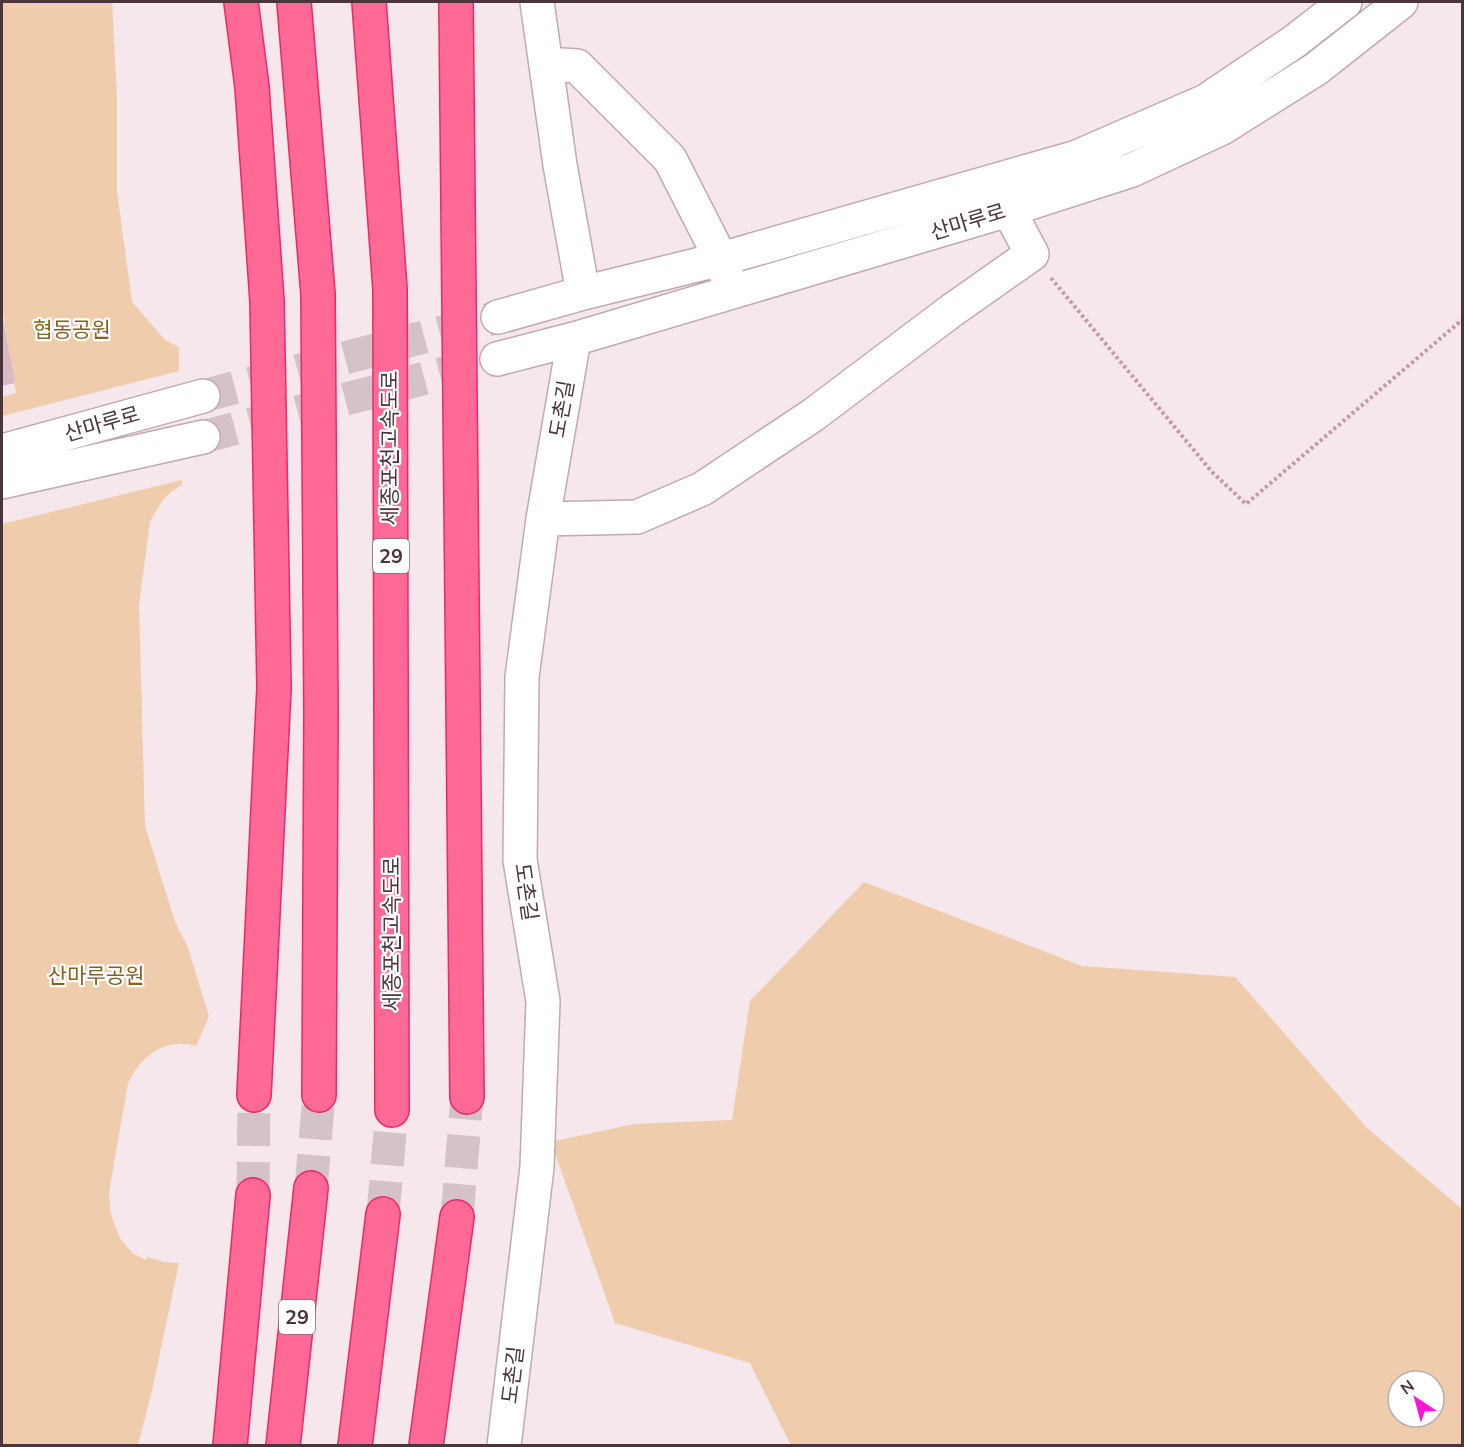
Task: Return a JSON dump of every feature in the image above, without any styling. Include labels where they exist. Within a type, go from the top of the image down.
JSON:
[{"type":"highway","points":[[242,2],[252,87],[267,301],[274,688],[254,1095]]},
{"type":"highway","points":[[294,2],[318,294],[321,701],[319,1095]]},
{"type":"highway","name":"세종포천고속도로","points":[[369,2],[390,289],[392,1110]]},
{"type":"highway","points":[[456,2],[467,1097]]},
{"type":"highway","name":"29","points":[[283,1446],[310,1188]]},
{"type":"highway","points":[[230,1446],[253,1195]]},
{"type":"highway","points":[[356,1446],[383,1214]]},
{"type":"highway","points":[[426,1446],[457,1217]]},
{"type":"street","points":[[537,2],[560,165],[583,293]]},
{"type":"street","name":"산마루로","points":[[498,317],[583,293],[721,259],[1077,157],[1206,101],[1295,40],[1345,2]]},
{"type":"street","name":"산마루로","points":[[497,359],[574,339],[1008,210],[1132,170],[1222,128],[1316,69],[1401,2]]},
{"type":"street","points":[[546,64],[577,66],[670,159],[721,259],[732,292]]},
{"type":"street","points":[[543,519],[637,517],[702,489],[813,415],[1032,254],[993,180]]},
{"type":"street","name":"도촌길","points":[[504,1446],[537,1167],[543,1001],[520,860],[522,677],[543,519],[574,339]]},
{"type":"street","name":"산마루로","points":[[2,451],[203,396]]},
{"type":"street","name":"산마루로","points":[[2,482],[203,437]]},
{"type":"path","points":[[1032,254],[1212,472],[1246,504],[1462,320]]},
{"type":"green space","name":"협동공원","points":[[2,2],[112,2],[117,97],[117,192],[132,302],[165,340],[179,347],[179,371],[2,416],[2,397],[16,393],[2,307]]},
{"type":"green space","name":"산마루공원","points":[[182,480],[182,485],[163,500],[150,521],[139,605],[145,826],[175,922],[188,948],[209,1016],[196,1046],[174,1044],[164,1047],[147,1057],[133,1073],[128,1083],[109,1192],[114,1224],[120,1238],[133,1254],[146,1260],[147,1257],[179,1263],[138,1445],[2,1445],[2,524]]},
{"type":"green space","points":[[864,882],[1082,966],[1235,977],[1367,1128],[1462,1209],[1462,1445],[791,1445],[750,1363],[615,1323],[551,1142],[634,1124],[732,1120],[750,1001]]},
{"type":"building","points":[[2,319],[15,383],[2,386]]},
{"type":"tunnel","points":[[203,396],[498,317]]},
{"type":"tunnel","points":[[203,437],[497,359]]},
{"type":"tunnel","points":[[253,1195],[254,1095]]},
{"type":"tunnel","points":[[311,1188],[319,1095]]},
{"type":"tunnel","points":[[457,1217],[467,1097]]},
{"type":"tunnel","points":[[383,1214],[392,1110]]}]
